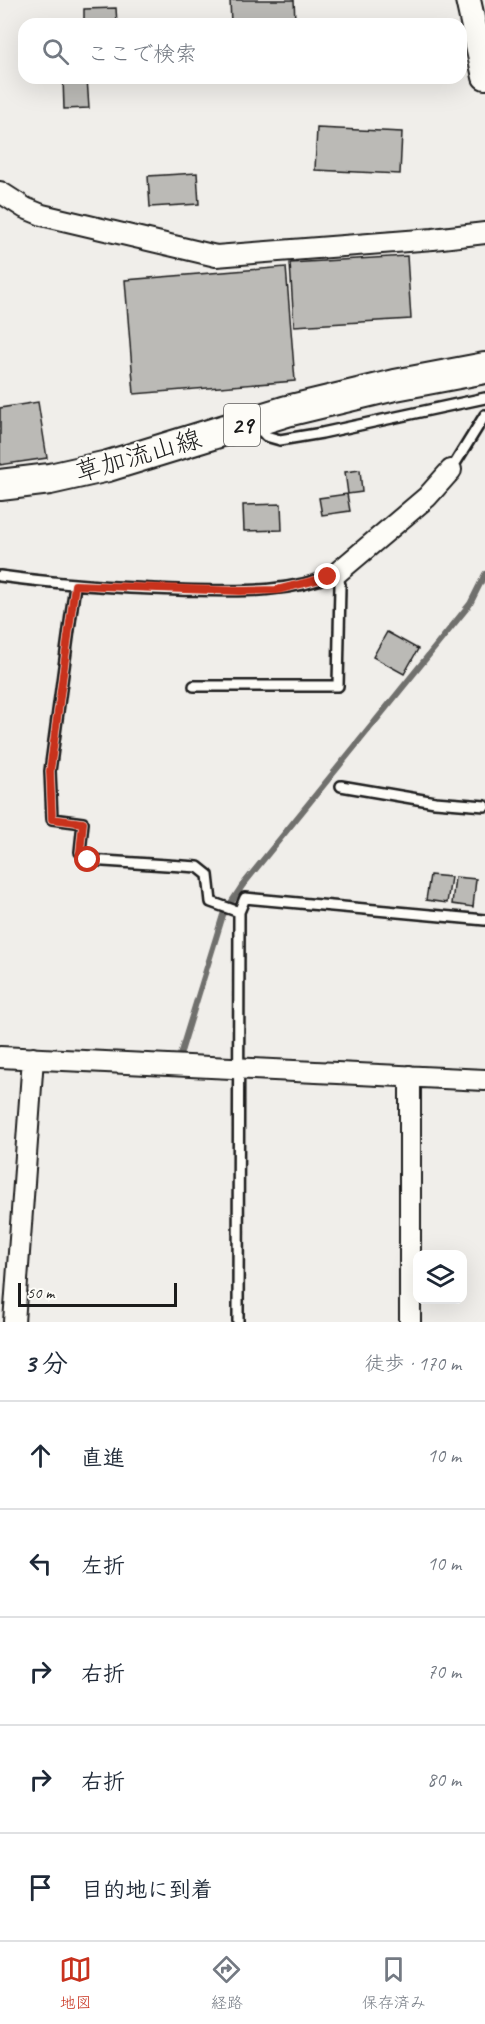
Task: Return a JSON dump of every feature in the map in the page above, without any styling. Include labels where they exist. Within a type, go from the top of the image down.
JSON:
[{"type":"main road","name":"草加流山線","points":[[0,485],[50,479],[108,466],[252,422],[395,385],[485,368]]},
{"type":"street","points":[[468,0],[485,78]]},
{"type":"street","points":[[0,192],[25,208],[42,215],[216,256],[485,233]]},
{"type":"street","points":[[337,573],[427,497],[451,470]]},
{"type":"street","points":[[0,1057],[485,1080]]},
{"type":"street","points":[[14,1322],[33,1058]]},
{"type":"street","points":[[410,1076],[410,1322]]},
{"type":"lane","points":[[252,422],[266,435],[280,440],[485,398]]},
{"type":"lane","points":[[451,470],[485,415]]},
{"type":"lane","points":[[0,576],[75,585],[240,591],[277,590],[337,573],[340,585],[338,686],[194,686]]},
{"type":"lane","points":[[75,585],[50,771],[52,819],[83,823],[80,852],[88,860],[198,867],[208,875],[211,902],[239,912]]},
{"type":"lane","points":[[340,786],[435,801],[485,806]]},
{"type":"lane","points":[[238,1322],[239,912],[245,898],[485,920]]},
{"type":"building","points":[[230,0],[294,0],[295,18],[231,18]]},
{"type":"building","points":[[116,8],[117,18],[84,18],[84,9]]},
{"type":"building","points":[[63,84],[87,84],[89,108],[64,109]]},
{"type":"building","points":[[317,128],[402,132],[400,174],[315,170]]},
{"type":"building","points":[[197,173],[199,204],[150,207],[148,176]]},
{"type":"building","points":[[407,256],[411,319],[294,326],[290,263]]},
{"type":"building","points":[[286,267],[295,381],[134,394],[125,280]]},
{"type":"building","points":[[38,402],[47,458],[0,465],[0,408]]},
{"type":"building","points":[[360,470],[362,492],[348,494],[345,472]]},
{"type":"building","points":[[347,494],[350,511],[322,515],[319,498]]},
{"type":"building","points":[[281,504],[282,530],[244,531],[243,505]]},
{"type":"building","points":[[387,632],[418,649],[404,674],[373,657]]},
{"type":"building","points":[[430,875],[451,877],[447,903],[426,900]]},
{"type":"building","points":[[455,877],[476,879],[473,907],[452,904]]},
{"type":"waterway","points":[[180,1055],[223,915],[242,886],[470,604],[485,574]]},
{"type":"route","points":[[88,860],[80,852],[83,823],[52,819],[50,771],[75,585],[240,591],[277,590],[328,577]]}]
